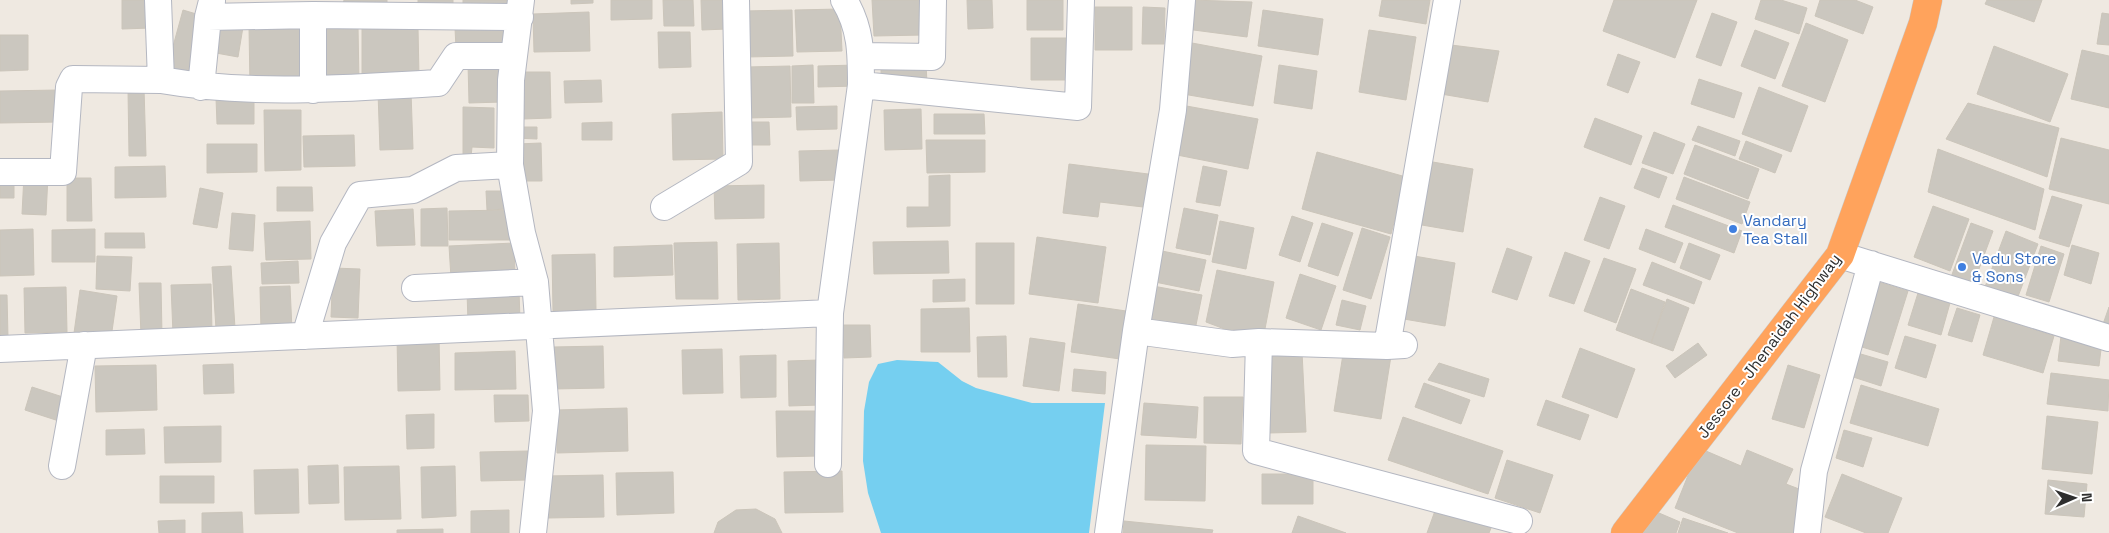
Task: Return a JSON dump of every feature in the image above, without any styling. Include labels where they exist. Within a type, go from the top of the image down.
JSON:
[{"type":"highway","name":"Jessore - Jhenaidah Highway","points":[[1625,533],[1840,255],[1923,23],[1928,0]]},
{"type":"street","points":[[158,0],[161,80]]},
{"type":"street","points":[[664,207],[739,162],[736,0]]},
{"type":"street","points":[[828,464],[830,313],[861,85],[861,56],[855,18],[844,0]]},
{"type":"street","points":[[861,56],[932,57],[933,0]]},
{"type":"street","points":[[861,85],[1078,107],[1081,0]]},
{"type":"street","points":[[1108,533],[1136,332],[1173,110],[1182,0]]},
{"type":"street","points":[[1136,332],[1232,344],[1259,342],[1396,346],[1447,0]]},
{"type":"street","points":[[200,87],[210,9],[313,15],[520,9],[511,80],[510,165],[522,233],[536,282],[546,411],[532,533]]},
{"type":"street","points":[[313,15],[314,90]]},
{"type":"street","points":[[0,172],[63,172],[70,87],[73,79],[161,80],[200,87],[314,90],[438,82],[456,56],[513,56]]},
{"type":"street","points":[[305,336],[333,243],[360,195],[413,190],[456,168],[510,165]]},
{"type":"street","points":[[1840,255],[2109,338]]},
{"type":"street","points":[[1807,533],[1814,471],[1871,264]]},
{"type":"street","points":[[416,288],[536,282]]},
{"type":"street","points":[[0,349],[830,313]]},
{"type":"street","points":[[1259,342],[1256,451],[1519,521]]},
{"type":"street","points":[[62,466],[84,346]]},
{"type":"water","points":[[897,360],[938,362],[962,381],[976,388],[1032,403],[1105,403],[1089,533],[881,533],[868,493],[863,461],[864,411],[869,382],[878,364]]},
{"type":"building","points":[[122,0],[151,0],[151,28],[122,29]]},
{"type":"building","points":[[344,0],[387,0],[387,6],[343,4]]},
{"type":"building","points":[[418,0],[453,0],[453,9],[418,9]]},
{"type":"building","points":[[463,0],[509,0],[509,12],[463,12]]},
{"type":"building","points":[[571,0],[593,0],[593,3],[571,4]]},
{"type":"building","points":[[611,0],[652,0],[652,19],[611,20]]},
{"type":"building","points":[[663,0],[693,0],[694,26],[664,26]]},
{"type":"building","points":[[701,0],[727,0],[727,29],[702,30]]},
{"type":"building","points":[[872,0],[923,0],[923,35],[874,36]]},
{"type":"building","points":[[967,0],[992,0],[993,28],[968,29]]},
{"type":"building","points":[[1027,0],[1063,0],[1063,30],[1027,30]]},
{"type":"building","points":[[1191,0],[1252,2],[1247,37],[1186,29]]},
{"type":"building","points":[[1382,0],[1430,0],[1426,24],[1379,16]]},
{"type":"building","points":[[1614,0],[1697,0],[1675,58],[1603,31]]},
{"type":"building","points":[[1761,0],[1781,0],[1807,8],[1799,34],[1755,19]]},
{"type":"building","points":[[1820,0],[1855,0],[1873,7],[1863,34],[1815,16]]},
{"type":"building","points":[[1987,0],[2042,0],[2034,22],[1985,4]]},
{"type":"building","points":[[1095,7],[1132,7],[1132,50],[1095,50]]},
{"type":"building","points":[[1143,7],[1165,8],[1164,44],[1142,44]]},
{"type":"building","points":[[840,9],[842,51],[797,52],[795,10]]},
{"type":"building","points":[[183,10],[203,16],[187,77],[166,72]]},
{"type":"building","points":[[792,10],[793,56],[746,57],[745,11]]},
{"type":"building","points":[[1263,10],[1323,19],[1318,55],[1258,46]]},
{"type":"building","points":[[589,12],[590,51],[534,52],[533,14]]},
{"type":"building","points":[[1712,13],[1737,22],[1721,66],[1696,57]]},
{"type":"building","points":[[2102,13],[2109,14],[2109,45],[2097,44]]},
{"type":"building","points":[[1806,23],[1848,40],[1825,102],[1782,86]]},
{"type":"building","points":[[221,24],[243,27],[238,57],[216,53]]},
{"type":"building","points":[[509,24],[510,45],[456,48],[455,28]]},
{"type":"building","points":[[312,25],[313,86],[250,87],[249,26]]},
{"type":"building","points":[[320,27],[358,27],[359,83],[321,83]]},
{"type":"building","points":[[362,28],[418,28],[419,77],[362,78]]},
{"type":"building","points":[[1369,30],[1416,37],[1406,100],[1359,92]]},
{"type":"building","points":[[1755,30],[1789,43],[1775,79],[1741,66]]},
{"type":"building","points":[[658,32],[690,32],[691,67],[659,68]]},
{"type":"building","points":[[0,35],[28,35],[28,70],[0,71]]},
{"type":"building","points":[[1031,38],[1067,38],[1067,80],[1031,80]]},
{"type":"building","points":[[1192,43],[1262,56],[1253,106],[1183,94]]},
{"type":"building","points":[[1451,45],[1499,51],[1488,102],[1441,94]]},
{"type":"building","points":[[1994,46],[2068,74],[2050,122],[1977,94]]},
{"type":"building","points":[[2082,50],[2109,56],[2109,108],[2071,99]]},
{"type":"building","points":[[1618,54],[1640,62],[1628,93],[1607,85]]},
{"type":"building","points":[[501,62],[502,102],[469,103],[468,63]]},
{"type":"building","points":[[926,63],[927,84],[881,85],[881,64]]},
{"type":"building","points":[[813,65],[814,103],[792,103],[792,66]]},
{"type":"building","points":[[857,65],[857,86],[818,87],[818,66]]},
{"type":"building","points":[[1279,65],[1317,71],[1312,109],[1274,103]]},
{"type":"building","points":[[790,66],[791,117],[748,118],[747,67]]},
{"type":"building","points":[[522,72],[550,72],[551,118],[523,119]]},
{"type":"building","points":[[1699,79],[1742,93],[1734,118],[1691,104]]},
{"type":"building","points":[[601,80],[602,102],[565,103],[564,81]]},
{"type":"building","points":[[1759,87],[1808,106],[1791,152],[1742,134]]},
{"type":"building","points":[[144,88],[146,156],[129,156],[128,89]]},
{"type":"building","points":[[59,90],[59,122],[0,123],[0,91]]},
{"type":"building","points":[[378,92],[411,92],[413,149],[380,150]]},
{"type":"building","points":[[254,97],[254,124],[217,124],[216,98]]},
{"type":"building","points":[[1968,103],[2059,128],[2047,177],[1946,139]]},
{"type":"building","points":[[1181,105],[1258,119],[1248,169],[1172,154]]},
{"type":"building","points":[[837,106],[837,129],[797,130],[796,107]]},
{"type":"building","points":[[463,107],[494,108],[494,148],[472,147],[471,157],[463,157]]},
{"type":"building","points":[[921,109],[922,149],[885,150],[884,110]]},
{"type":"building","points":[[264,110],[301,110],[301,170],[265,171]]},
{"type":"building","points":[[722,112],[723,159],[673,160],[672,114]]},
{"type":"building","points":[[934,114],[984,114],[985,134],[934,134]]},
{"type":"building","points":[[1595,118],[1642,136],[1631,165],[1584,147]]},
{"type":"building","points":[[612,122],[612,140],[582,140],[582,123]]},
{"type":"building","points":[[749,122],[769,122],[770,145],[749,145]]},
{"type":"building","points":[[1698,126],[1740,141],[1735,156],[1692,140]]},
{"type":"building","points":[[515,127],[537,127],[537,139],[515,138]]},
{"type":"building","points":[[1654,132],[1685,144],[1673,174],[1642,163]]},
{"type":"building","points":[[354,135],[355,166],[304,167],[303,136]]},
{"type":"building","points":[[2061,138],[2109,150],[2109,204],[2049,189]]},
{"type":"building","points":[[926,140],[985,140],[985,172],[927,173]]},
{"type":"building","points":[[1746,141],[1782,155],[1775,173],[1739,159]]},
{"type":"building","points":[[541,143],[542,181],[519,181],[517,144]]},
{"type":"building","points":[[207,144],[257,144],[257,172],[207,173]]},
{"type":"building","points":[[1695,145],[1759,169],[1748,199],[1684,174]]},
{"type":"building","points":[[1938,149],[2044,189],[2035,230],[1928,192]]},
{"type":"building","points":[[840,150],[840,180],[800,181],[799,151]]},
{"type":"building","points":[[1317,152],[1406,177],[1391,234],[1302,209]]},
{"type":"building","points":[[1427,161],[1473,169],[1463,232],[1416,224]]},
{"type":"building","points":[[1069,164],[1156,175],[1152,208],[1100,202],[1098,217],[1063,213]]},
{"type":"building","points":[[165,166],[166,197],[115,198],[115,167]]},
{"type":"building","points":[[1203,166],[1227,171],[1220,206],[1196,202]]},
{"type":"building","points":[[1642,168],[1667,177],[1659,198],[1634,188]]},
{"type":"building","points":[[24,175],[48,176],[46,215],[22,214]]},
{"type":"building","points":[[950,175],[950,226],[907,227],[907,207],[929,207],[929,176]]},
{"type":"building","points":[[1684,177],[1750,202],[1742,224],[1676,199]]},
{"type":"building","points":[[14,178],[14,198],[0,198],[0,179]]},
{"type":"building","points":[[67,178],[91,178],[92,221],[67,221]]},
{"type":"building","points":[[764,185],[764,218],[715,219],[714,186]]},
{"type":"building","points":[[277,187],[312,187],[313,211],[277,211]]},
{"type":"building","points":[[200,188],[223,193],[217,228],[193,224]]},
{"type":"building","points":[[486,191],[509,191],[509,209],[487,210]]},
{"type":"building","points":[[2052,196],[2082,205],[2069,247],[2039,238]]},
{"type":"building","points":[[1600,197],[1625,206],[1609,249],[1584,240]]},
{"type":"building","points":[[1673,205],[1742,231],[1734,253],[1665,227]]},
{"type":"building","points":[[1933,206],[1969,219],[1950,271],[1914,257]]},
{"type":"building","points":[[447,208],[448,246],[421,246],[421,209]]},
{"type":"building","points":[[1184,208],[1218,215],[1210,255],[1176,248]]},
{"type":"building","points":[[413,209],[415,245],[377,246],[375,211]]},
{"type":"building","points":[[511,210],[511,240],[449,240],[449,211]]},
{"type":"building","points":[[232,213],[255,215],[253,251],[229,249]]},
{"type":"building","points":[[1292,216],[1313,223],[1300,262],[1279,255]]},
{"type":"building","points":[[310,221],[311,259],[266,260],[264,223]]},
{"type":"building","points":[[1220,221],[1254,228],[1246,269],[1212,262]]},
{"type":"building","points":[[1322,223],[1353,233],[1338,276],[1308,266]]},
{"type":"building","points":[[1971,223],[1993,231],[1972,288],[1950,280]]},
{"type":"building","points":[[1362,228],[1390,237],[1371,299],[1343,290]]},
{"type":"building","points":[[33,229],[34,275],[0,276],[0,230]]},
{"type":"building","points":[[95,229],[95,262],[52,262],[52,230]]},
{"type":"building","points":[[1646,229],[1683,243],[1675,263],[1639,249]]},
{"type":"building","points":[[2006,231],[2038,244],[2017,299],[1985,287]]},
{"type":"building","points":[[105,233],[144,233],[145,248],[105,248]]},
{"type":"building","points":[[1037,237],[1106,247],[1098,303],[1029,294]]},
{"type":"building","points":[[948,241],[949,273],[874,274],[873,242]]},
{"type":"building","points":[[717,242],[718,299],[676,299],[674,243]]},
{"type":"building","points":[[514,243],[515,275],[451,278],[449,246]]},
{"type":"building","points":[[779,243],[780,299],[738,300],[737,244]]},
{"type":"building","points":[[976,243],[1014,243],[1014,304],[976,304]]},
{"type":"building","points":[[1689,243],[1720,255],[1710,280],[1680,268]]},
{"type":"building","points":[[672,245],[673,275],[614,277],[614,247]]},
{"type":"building","points":[[2072,245],[2099,253],[2091,284],[2064,275]]},
{"type":"building","points":[[2041,246],[2064,254],[2049,302],[2026,295]]},
{"type":"building","points":[[1507,248],[1532,257],[1517,300],[1492,292]]},
{"type":"building","points":[[1162,251],[1206,260],[1199,291],[1155,282]]},
{"type":"building","points":[[1565,252],[1590,261],[1574,304],[1549,296]]},
{"type":"building","points":[[595,254],[596,310],[553,311],[552,255]]},
{"type":"building","points":[[1408,255],[1455,263],[1445,326],[1398,318]]},
{"type":"building","points":[[97,256],[132,257],[130,291],[96,289]]},
{"type":"building","points":[[1604,258],[1636,269],[1616,323],[1584,311]]},
{"type":"building","points":[[298,261],[299,283],[262,284],[261,263]]},
{"type":"building","points":[[1652,262],[1702,282],[1694,304],[1643,285]]},
{"type":"building","points":[[231,266],[235,328],[216,329],[212,267]]},
{"type":"building","points":[[333,268],[360,269],[358,318],[331,317]]},
{"type":"building","points":[[1217,270],[1274,282],[1264,334],[1259,342],[1206,322]]},
{"type":"building","points":[[1300,274],[1336,286],[1321,330],[1286,318]]},
{"type":"building","points":[[965,279],[965,301],[933,302],[933,280]]},
{"type":"building","points":[[1869,279],[1908,291],[1888,355],[1849,343]]},
{"type":"building","points":[[139,283],[161,283],[162,336],[141,336]]},
{"type":"building","points":[[211,284],[212,333],[173,334],[171,285]]},
{"type":"building","points":[[290,286],[292,330],[261,331],[260,287]]},
{"type":"building","points":[[1153,286],[1202,295],[1195,330],[1146,321]]},
{"type":"building","points":[[66,287],[67,332],[25,333],[24,288]]},
{"type":"building","points":[[519,289],[520,322],[468,323],[467,291]]},
{"type":"building","points":[[1631,289],[1665,302],[1651,343],[1616,330]]},
{"type":"building","points":[[80,290],[117,296],[111,338],[74,333]]},
{"type":"building","points":[[1918,293],[1950,303],[1941,335],[1908,325]]},
{"type":"building","points":[[0,295],[7,295],[8,338],[0,338]]},
{"type":"building","points":[[1667,299],[1689,308],[1673,351],[1651,343]]},
{"type":"building","points":[[1342,300],[1366,306],[1360,330],[1336,325]]},
{"type":"building","points":[[1078,304],[1133,312],[1127,360],[1071,352]]},
{"type":"building","points":[[2109,307],[2109,329],[2102,327]]},
{"type":"building","points":[[969,308],[970,352],[921,352],[921,309]]},
{"type":"building","points":[[1957,308],[1980,315],[1972,342],[1948,335]]},
{"type":"building","points":[[1994,317],[2054,336],[2043,373],[1983,355]]},
{"type":"building","points":[[843,325],[870,325],[871,357],[844,358]]},
{"type":"building","points":[[397,336],[439,336],[440,390],[398,391]]},
{"type":"building","points":[[1006,336],[1007,377],[978,377],[977,337]]},
{"type":"building","points":[[1905,336],[1936,345],[1926,378],[1895,368]]},
{"type":"building","points":[[2061,336],[2102,341],[2099,366],[2058,361]]},
{"type":"building","points":[[1030,338],[1065,343],[1059,391],[1023,386]]},
{"type":"building","points":[[1698,343],[1707,355],[1675,378],[1666,366]]},
{"type":"building","points":[[603,346],[604,388],[553,389],[553,347]]},
{"type":"building","points":[[1344,348],[1391,356],[1381,419],[1334,411]]},
{"type":"building","points":[[1580,348],[1635,369],[1617,418],[1562,397]]},
{"type":"building","points":[[722,349],[723,393],[683,394],[682,350]]},
{"type":"building","points":[[515,351],[516,389],[455,390],[455,353]]},
{"type":"building","points":[[1302,352],[1306,432],[1269,433],[1267,357]]},
{"type":"building","points":[[1854,352],[1888,362],[1881,386],[1847,375]]},
{"type":"building","points":[[776,355],[776,397],[741,398],[740,356]]},
{"type":"building","points":[[819,360],[820,405],[789,406],[788,361]]},
{"type":"building","points":[[1439,363],[1489,379],[1484,397],[1428,380]]},
{"type":"building","points":[[233,364],[234,393],[204,394],[203,365]]},
{"type":"building","points":[[156,365],[157,410],[96,412],[95,366]]},
{"type":"building","points":[[1788,365],[1820,375],[1804,428],[1772,419]]},
{"type":"building","points":[[1074,369],[1106,372],[1105,394],[1072,391]]},
{"type":"building","points":[[2051,373],[2109,380],[2108,411],[2047,404]]},
{"type":"building","points":[[1424,383],[1470,400],[1461,424],[1415,407]]},
{"type":"building","points":[[1861,385],[1939,409],[1928,446],[1850,423]]},
{"type":"building","points":[[32,387],[69,399],[62,422],[25,410]]},
{"type":"building","points":[[494,395],[528,395],[529,421],[495,422]]},
{"type":"building","points":[[1204,397],[1243,397],[1241,444],[1204,443]]},
{"type":"building","points":[[1546,400],[1589,415],[1580,440],[1537,425]]},
{"type":"building","points":[[1144,403],[1198,407],[1196,438],[1141,435]]},
{"type":"building","points":[[627,408],[628,451],[557,453],[556,410]]},
{"type":"building","points":[[776,411],[817,411],[818,456],[777,457]]},
{"type":"building","points":[[434,414],[434,448],[407,449],[406,415]]},
{"type":"building","points":[[2047,416],[2098,422],[2092,474],[2042,469]]},
{"type":"building","points":[[1403,417],[1503,451],[1488,494],[1388,460]]},
{"type":"building","points":[[221,426],[221,462],[165,463],[164,427]]},
{"type":"building","points":[[144,429],[145,454],[106,455],[106,430]]},
{"type":"building","points":[[1844,430],[1872,438],[1863,467],[1836,458]]},
{"type":"building","points":[[1146,445],[1206,446],[1205,501],[1145,500]]},
{"type":"building","points":[[1699,448],[1741,466],[1747,450],[1793,469],[1786,484],[1799,489],[1795,533],[1738,533],[1675,508]]},
{"type":"building","points":[[528,451],[528,480],[481,481],[480,452]]},
{"type":"building","points":[[1507,460],[1553,475],[1540,513],[1495,498]]},
{"type":"building","points":[[338,465],[339,503],[309,504],[308,466]]},
{"type":"building","points":[[399,466],[401,519],[345,520],[344,467]]},
{"type":"building","points":[[455,466],[456,516],[422,518],[421,467]]},
{"type":"building","points":[[298,469],[299,513],[255,514],[254,470]]},
{"type":"building","points":[[842,471],[843,512],[785,513],[784,472]]},
{"type":"building","points":[[673,472],[674,513],[617,515],[616,473]]},
{"type":"building","points":[[1262,474],[1313,474],[1313,504],[1262,504]]},
{"type":"building","points":[[1842,474],[1902,498],[1888,533],[1866,533],[1825,517]]},
{"type":"building","points":[[603,475],[604,517],[547,518],[546,476]]},
{"type":"building","points":[[160,476],[214,476],[214,503],[160,503]]},
{"type":"building","points":[[2048,480],[2087,484],[2084,517],[2045,514]]},
{"type":"building","points":[[1436,508],[1491,528],[1489,533],[1427,533]]},
{"type":"building","points":[[756,509],[775,519],[782,533],[714,533],[718,522],[736,510]]},
{"type":"building","points":[[509,510],[509,533],[471,533],[471,511]]},
{"type":"building","points":[[1652,510],[1680,522],[1676,533],[1643,533]]},
{"type":"building","points":[[242,512],[243,533],[202,533],[202,513]]},
{"type":"building","points":[[1298,516],[1346,533],[1292,533]]},
{"type":"building","points":[[1683,518],[1728,533],[1678,533]]},
{"type":"building","points":[[185,520],[185,533],[159,533],[158,521]]},
{"type":"building","points":[[1124,521],[1213,530],[1212,533],[1123,533]]},
{"type":"building","points":[[443,529],[443,533],[397,533],[397,530]]},
{"type":"place","name":"Vandary Tea Stall","points":[[1733,229]]},
{"type":"place","name":"Vadu Store & Sons","points":[[1962,267]]}]
